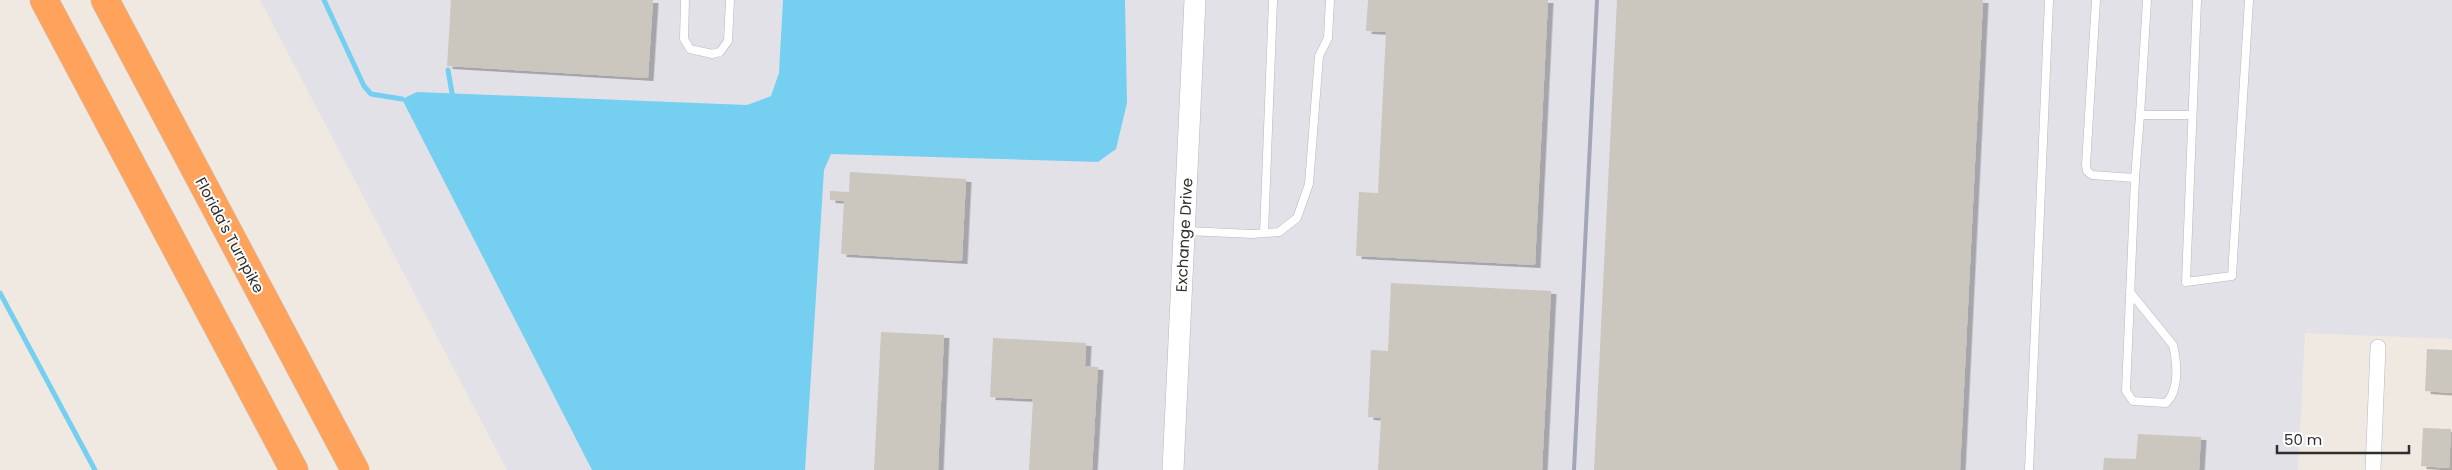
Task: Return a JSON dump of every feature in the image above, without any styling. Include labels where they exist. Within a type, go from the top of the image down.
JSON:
[{"type":"highway","points":[[44,0],[294,470]]},
{"type":"highway","name":"Florida's Turnpike","points":[[105,0],[356,470]]},
{"type":"street","name":"Exchange Drive","points":[[1173,470],[1195,0]]},
{"type":"street","points":[[2373,470],[2378,347]]},
{"type":"lane","points":[[685,0],[684,39],[690,49],[712,54],[720,52],[728,41],[730,0]]},
{"type":"lane","points":[[1264,233],[1273,0]]},
{"type":"lane","points":[[1184,231],[1279,232],[1297,218],[1309,184],[1319,56],[1328,38],[1330,0]]},
{"type":"lane","points":[[2029,470],[2049,0]]},
{"type":"lane","points":[[2096,0],[2087,170],[2092,175],[2135,178]]},
{"type":"lane","points":[[2130,292],[2172,345],[2175,355],[2175,391],[2166,403],[2132,401],[2127,395],[2130,292],[2135,178],[2147,0]]},
{"type":"lane","points":[[2197,0],[2191,114],[2186,282],[2232,276],[2249,0]]},
{"type":"lane","points":[[2140,115],[2191,114]]},
{"type":"shaded area","points":[[260,0],[2452,0],[2452,339],[2305,333],[2298,470],[507,470]]},
{"type":"water","points":[[783,0],[1125,0],[1127,103],[1116,149],[1098,162],[831,154],[824,170],[805,470],[592,470],[402,99],[417,92],[747,105],[771,96],[779,73]]},
{"type":"building","points":[[451,0],[653,0],[648,78],[447,66]]},
{"type":"building","points":[[1368,0],[1548,0],[1535,265],[1356,256],[1359,192],[1378,193],[1386,32],[1366,31]]},
{"type":"building","points":[[1617,0],[1983,0],[1960,470],[1594,470]]},
{"type":"building","points":[[850,172],[966,179],[962,261],[841,254],[844,201],[830,200],[830,191],[849,192]]},
{"type":"building","points":[[1391,283],[1551,291],[1542,470],[1378,470],[1381,418],[1368,417],[1371,350],[1388,351]]},
{"type":"building","points":[[881,332],[944,335],[938,470],[874,470]]},
{"type":"building","points":[[993,338],[1086,343],[1085,366],[1098,367],[1092,470],[1029,470],[1033,399],[990,397]]},
{"type":"building","points":[[2427,349],[2452,350],[2452,393],[2425,391]]},
{"type":"building","points":[[2423,428],[2451,429],[2449,468],[2421,466]]},
{"type":"building","points":[[2138,434],[2201,437],[2199,470],[2103,470],[2104,458],[2136,459]]},
{"type":"waterway","points":[[324,0],[364,86],[371,94],[402,99]]},
{"type":"waterway","points":[[448,70],[452,93]]},
{"type":"waterway","points":[[0,293],[95,470]]},
{"type":"railway","points":[[1574,470],[1597,0]]}]
